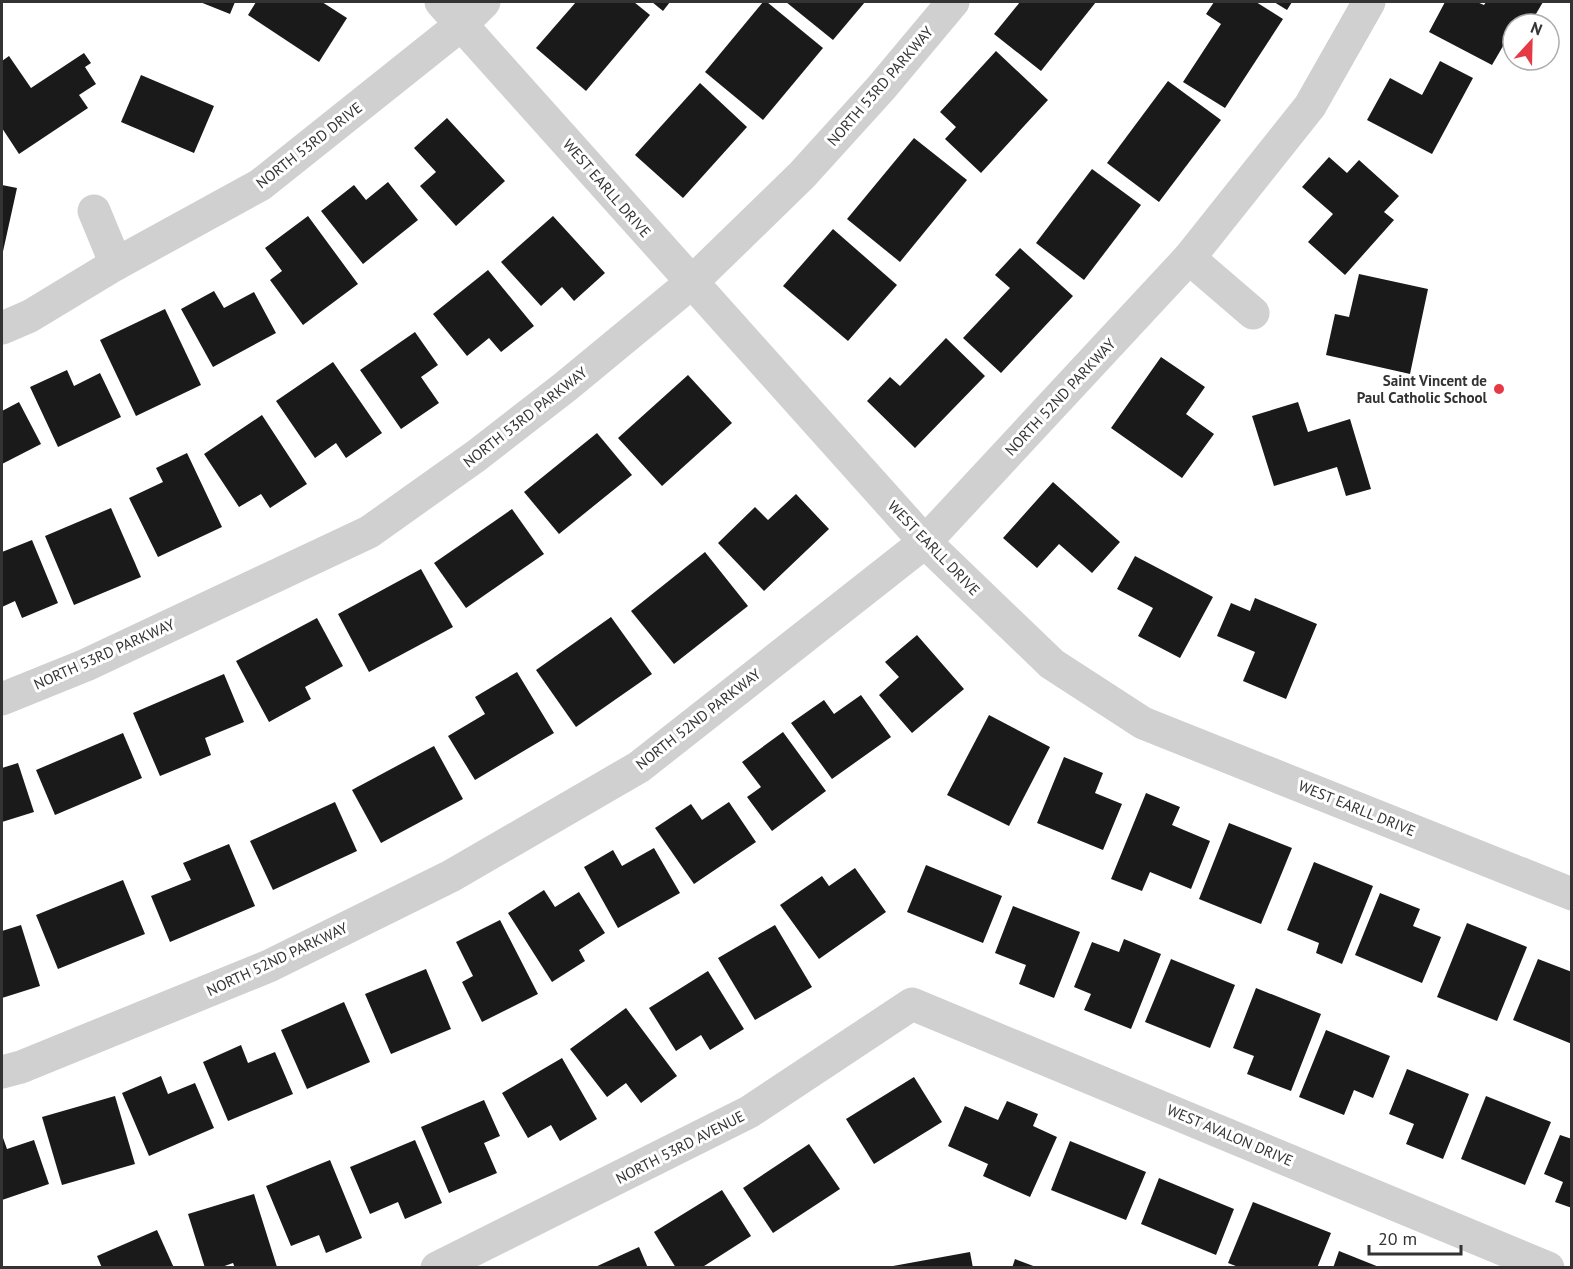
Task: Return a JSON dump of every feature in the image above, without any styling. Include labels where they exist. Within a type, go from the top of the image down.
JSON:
[{"type":"street","name":"NORTH 53RD PARKWAY","points":[[2,699],[86,665],[369,532],[476,456],[556,394],[691,283],[802,176],[881,88],[953,2]]},
{"type":"street","name":"NORTH 52ND PARKWAY","points":[[2,1072],[21,1067],[269,966],[451,876],[639,767],[925,542],[1189,258],[1310,106],[1370,2]]},
{"type":"street","name":"WEST EARLL DRIVE","points":[[462,9],[691,283],[925,542],[1052,664],[1143,723],[1572,894]]},
{"type":"street","name":"NORTH 53RD DRIVE","points":[[2,328],[30,316],[116,264],[260,185],[462,9]]},
{"type":"street","points":[[94,211],[116,264]]},
{"type":"street","points":[[1189,258],[1253,313]]},
{"type":"street","name":"NORTH 53RD AVENUE","points":[[437,1268],[749,1112],[912,1004]]},
{"type":"street","name":"WEST AVALON DRIVE","points":[[912,1004],[1548,1268]]},
{"type":"building","points":[[200,2],[235,2],[230,14]]},
{"type":"building","points":[[256,2],[322,2],[347,18],[319,62],[248,15]]},
{"type":"building","points":[[576,2],[634,2],[650,15],[586,91],[536,48]]},
{"type":"building","points":[[652,2],[670,2],[663,11]]},
{"type":"building","points":[[763,2],[767,2],[823,48],[763,120],[705,72]]},
{"type":"building","points":[[786,2],[865,2],[833,40]]},
{"type":"building","points":[[1020,2],[1096,2],[1041,71],[994,34]]},
{"type":"building","points":[[1214,2],[1256,2],[1283,19],[1225,108],[1183,82],[1221,24],[1206,14]]},
{"type":"building","points":[[1274,2],[1292,2],[1287,10]]},
{"type":"building","points":[[1445,2],[1477,2],[1484,5],[1486,2],[1543,2],[1537,12],[1501,12],[1501,50],[1492,65],[1429,32]]},
{"type":"building","points":[[996,51],[1048,100],[981,173],[945,139],[956,127],[940,112]]},
{"type":"building","points":[[84,53],[91,63],[85,67],[96,84],[79,95],[88,108],[19,154],[2,128],[2,61],[9,56],[31,88]]},
{"type":"building","points":[[1440,61],[1473,78],[1432,154],[1367,120],[1390,78],[1422,95]]},
{"type":"building","points":[[141,75],[214,106],[194,153],[121,122]]},
{"type":"building","points":[[1168,81],[1221,120],[1159,202],[1107,163]]},
{"type":"building","points":[[700,83],[747,127],[683,198],[635,155]]},
{"type":"building","points":[[447,118],[505,181],[456,226],[420,186],[436,172],[414,148]]},
{"type":"building","points":[[914,138],[967,180],[900,262],[847,219]]},
{"type":"building","points":[[1329,157],[1347,173],[1359,160],[1399,196],[1384,212],[1394,220],[1345,275],[1308,242],[1333,214],[1302,187]]},
{"type":"building","points":[[1092,169],[1141,205],[1084,280],[1036,243]]},
{"type":"building","points":[[388,182],[418,220],[363,264],[321,211],[354,185],[366,200]]},
{"type":"building","points":[[2,185],[17,188],[2,256]]},
{"type":"building","points":[[308,216],[358,284],[303,325],[270,280],[282,271],[265,248]]},
{"type":"building","points":[[553,216],[605,273],[574,301],[562,287],[541,306],[501,262]]},
{"type":"building","points":[[833,229],[897,285],[848,341],[783,286]]},
{"type":"building","points":[[1020,248],[1073,296],[1001,373],[963,338],[1010,288],[995,275]]},
{"type":"building","points":[[488,270],[534,326],[501,352],[489,338],[467,356],[433,314]]},
{"type":"building","points":[[1359,274],[1428,289],[1410,374],[1326,355],[1335,314],[1349,317]]},
{"type":"building","points":[[214,291],[224,308],[254,292],[276,333],[213,367],[181,309]]},
{"type":"building","points":[[165,309],[201,385],[136,416],[100,340]]},
{"type":"building","points":[[415,332],[438,365],[421,377],[439,403],[401,429],[360,370]]},
{"type":"building","points":[[946,338],[985,376],[915,448],[867,401],[890,377],[900,386]]},
{"type":"building","points":[[1161,357],[1205,387],[1186,414],[1214,434],[1182,478],[1111,428]]},
{"type":"building","points":[[333,362],[382,433],[346,458],[336,443],[315,458],[276,401]]},
{"type":"building","points":[[67,370],[74,386],[100,373],[121,417],[58,447],[30,387]]},
{"type":"building","points":[[688,375],[732,423],[662,486],[618,438]]},
{"type":"building","points":[[19,402],[41,444],[2,464],[2,411]]},
{"type":"building","points":[[1298,402],[1308,432],[1350,419],[1371,489],[1346,496],[1337,467],[1274,486],[1252,416]]},
{"type":"building","points":[[262,415],[307,484],[270,508],[261,494],[239,507],[204,454]]},
{"type":"building","points":[[597,433],[632,475],[559,534],[524,492]]},
{"type":"building","points":[[187,453],[222,527],[158,557],[129,498],[163,482],[156,468]]},
{"type":"building","points":[[1053,482],[1120,542],[1092,573],[1059,544],[1037,568],[1003,538]]},
{"type":"building","points":[[796,494],[829,529],[764,591],[718,543],[755,507],[768,520]]},
{"type":"building","points":[[111,508],[141,577],[74,605],[45,536]]},
{"type":"building","points":[[512,509],[544,554],[466,608],[434,563]]},
{"type":"building","points":[[32,540],[58,603],[22,618],[15,601],[2,607],[2,552]]},
{"type":"building","points":[[705,552],[748,606],[674,664],[631,611]]},
{"type":"building","points":[[1135,556],[1213,597],[1180,658],[1138,636],[1153,608],[1117,589]]},
{"type":"building","points":[[421,569],[453,627],[369,672],[338,614]]},
{"type":"building","points":[[1255,598],[1317,624],[1286,699],[1243,681],[1255,652],[1217,636],[1231,603],[1250,611]]},
{"type":"building","points":[[611,617],[652,674],[576,727],[536,670]]},
{"type":"building","points":[[317,618],[343,666],[305,687],[311,699],[269,722],[236,661]]},
{"type":"building","points":[[917,635],[964,689],[912,733],[879,695],[899,677],[885,662]]},
{"type":"building","points":[[517,672],[554,733],[475,780],[448,736],[485,714],[475,697]]},
{"type":"building","points":[[224,674],[244,722],[205,738],[211,755],[160,776],[133,713]]},
{"type":"building","points":[[861,695],[891,737],[832,779],[791,723],[824,700],[834,714]]},
{"type":"building","points":[[989,715],[1050,747],[1009,826],[947,795]]},
{"type":"building","points":[[783,732],[826,791],[772,831],[747,797],[761,787],[742,762]]},
{"type":"building","points":[[123,733],[142,778],[55,815],[36,770]]},
{"type":"building","points":[[434,746],[463,799],[381,843],[352,790]]},
{"type":"building","points":[[1064,757],[1103,773],[1095,793],[1122,804],[1103,850],[1037,823]]},
{"type":"building","points":[[18,763],[34,812],[2,822],[2,768]]},
{"type":"building","points":[[1146,793],[1180,807],[1172,825],[1210,841],[1191,889],[1150,872],[1142,891],[1111,879]]},
{"type":"building","points":[[335,802],[357,851],[273,890],[250,841]]},
{"type":"building","points":[[729,802],[756,842],[694,884],[655,828],[691,804],[702,820]]},
{"type":"building","points":[[1229,823],[1292,848],[1261,924],[1199,899]]},
{"type":"building","points":[[229,844],[255,906],[170,942],[151,896],[191,880],[183,863]]},
{"type":"building","points":[[654,848],[680,893],[618,928],[584,867],[613,850],[622,866]]},
{"type":"building","points":[[1314,862],[1373,886],[1342,964],[1316,953],[1319,943],[1287,930]]},
{"type":"building","points":[[926,865],[1002,896],[983,943],[907,912]]},
{"type":"building","points":[[855,868],[886,912],[819,959],[780,905],[822,876],[829,886]]},
{"type":"building","points":[[123,880],[145,934],[58,969],[36,915]]},
{"type":"building","points":[[544,890],[555,907],[579,892],[605,933],[579,950],[585,961],[552,982],[508,913]]},
{"type":"building","points":[[1380,893],[1420,909],[1413,926],[1441,937],[1422,983],[1355,955]]},
{"type":"building","points":[[1013,906],[1080,932],[1054,998],[1019,984],[1026,965],[995,953]]},
{"type":"building","points":[[500,920],[538,994],[482,1022],[462,982],[473,976],[456,942]]},
{"type":"building","points":[[1467,923],[1527,947],[1497,1021],[1437,997]]},
{"type":"building","points":[[21,925],[40,986],[2,998],[2,931]]},
{"type":"building","points":[[775,925],[812,987],[755,1020],[718,958]]},
{"type":"building","points":[[1124,939],[1161,954],[1131,1029],[1084,1010],[1091,994],[1074,987],[1092,942],[1119,952]]},
{"type":"building","points":[[1171,959],[1235,985],[1210,1048],[1145,1022]]},
{"type":"building","points":[[1538,959],[1572,972],[1572,1044],[1513,1020]]},
{"type":"building","points":[[426,969],[451,1029],[391,1054],[365,994]]},
{"type":"building","points":[[708,971],[744,1029],[710,1050],[701,1035],[676,1051],[649,1008]]},
{"type":"building","points":[[1256,988],[1321,1014],[1291,1091],[1247,1074],[1254,1056],[1233,1048]]},
{"type":"building","points":[[344,1002],[370,1062],[307,1089],[281,1030]]},
{"type":"building","points":[[626,1008],[677,1076],[641,1103],[626,1083],[607,1097],[570,1049]]},
{"type":"building","points":[[1326,1030],[1390,1056],[1373,1098],[1354,1090],[1344,1115],[1299,1097]]},
{"type":"building","points":[[241,1045],[248,1063],[275,1052],[293,1094],[228,1121],[203,1062]]},
{"type":"building","points":[[562,1058],[597,1119],[560,1141],[551,1125],[528,1138],[502,1093]]},
{"type":"building","points":[[1407,1069],[1469,1094],[1443,1159],[1406,1144],[1414,1124],[1389,1114]]},
{"type":"building","points":[[161,1076],[168,1094],[195,1083],[214,1128],[149,1156],[122,1093]]},
{"type":"building","points":[[914,1077],[942,1122],[874,1164],[846,1119]]},
{"type":"building","points":[[115,1096],[135,1164],[62,1185],[42,1117]]},
{"type":"building","points":[[1486,1096],[1551,1122],[1525,1185],[1461,1159]]},
{"type":"building","points":[[484,1100],[500,1136],[484,1143],[497,1173],[449,1193],[421,1127]]},
{"type":"building","points":[[1007,1101],[1038,1114],[1033,1126],[1057,1137],[1030,1197],[983,1176],[988,1164],[948,1146],[965,1106],[998,1120]]},
{"type":"building","points":[[2,1135],[7,1149],[34,1140],[49,1184],[2,1200]]},
{"type":"building","points":[[1560,1135],[1572,1139],[1572,1208],[1555,1202],[1563,1182],[1544,1174]]},
{"type":"building","points":[[415,1140],[442,1203],[405,1219],[398,1202],[370,1214],[350,1167]]},
{"type":"building","points":[[1070,1141],[1146,1172],[1126,1220],[1051,1190]]},
{"type":"building","points":[[809,1144],[840,1189],[773,1233],[743,1188]]},
{"type":"building","points":[[330,1160],[362,1238],[326,1253],[319,1235],[291,1246],[266,1186]]},
{"type":"building","points":[[1159,1178],[1234,1209],[1216,1255],[1141,1224]]},
{"type":"building","points":[[722,1190],[751,1236],[701,1268],[676,1268],[654,1232]]},
{"type":"building","points":[[254,1194],[277,1267],[235,1268],[233,1263],[219,1268],[205,1268],[188,1214]]},
{"type":"building","points":[[1253,1202],[1331,1233],[1317,1268],[1241,1268],[1228,1263]]},
{"type":"building","points":[[157,1230],[174,1268],[102,1268],[97,1256]]},
{"type":"building","points":[[639,1247],[648,1268],[593,1268]]},
{"type":"building","points":[[1339,1251],[1379,1267],[1379,1268],[1333,1268]]},
{"type":"building","points":[[970,1252],[973,1268],[894,1268],[893,1266]]},
{"type":"building","points":[[1015,1259],[1036,1267],[1036,1268],[1012,1268]]},
{"type":"place","name":"Saint Vincent de Paul Catholic School","points":[[1499,389]]}]
